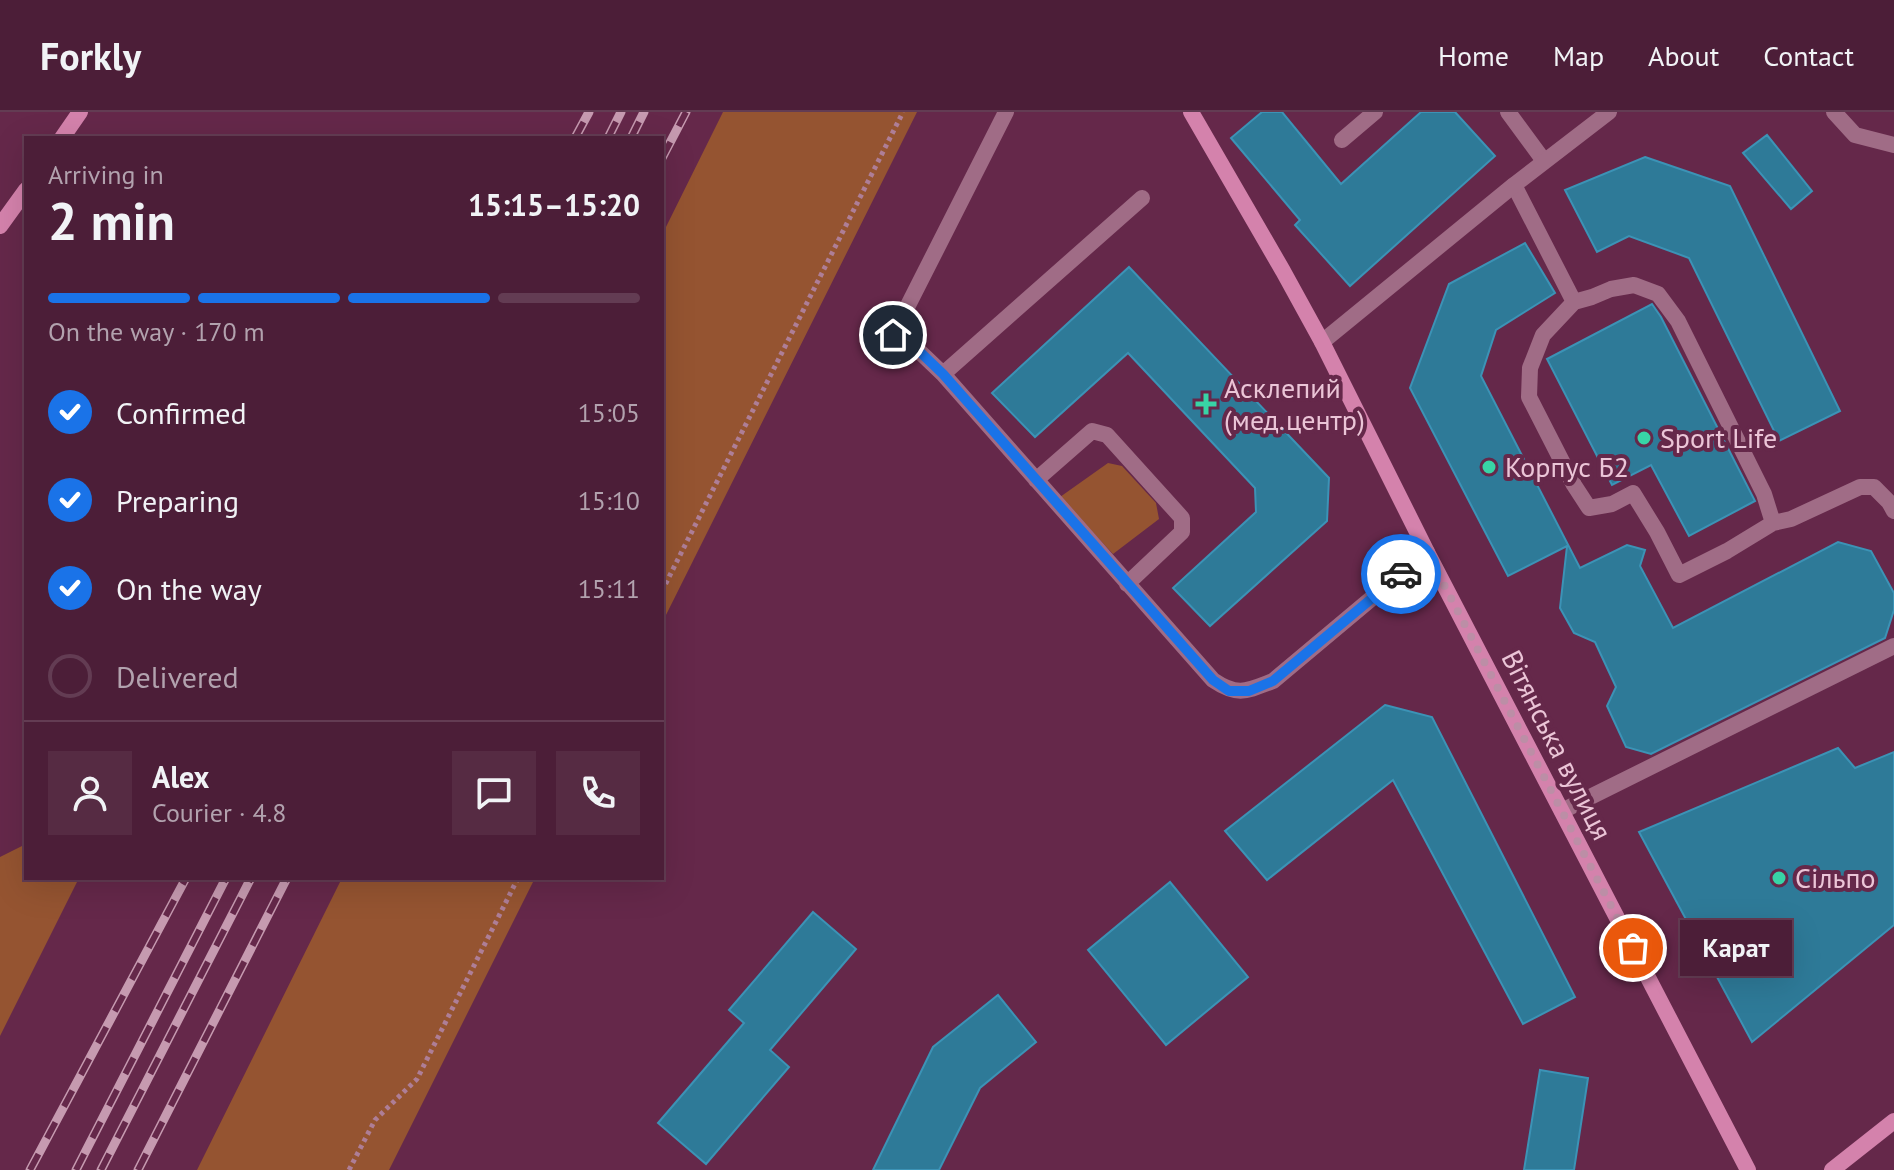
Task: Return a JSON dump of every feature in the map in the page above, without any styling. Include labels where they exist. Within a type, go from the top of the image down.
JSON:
[{"type":"street","points":[[63,136],[80,112]]},
{"type":"street","points":[[1006,112],[893,335],[920,352],[943,374],[1213,680],[1229,691],[1249,691],[1273,681],[1427,552]]},
{"type":"street","name":"Вітянська вулиця","points":[[1191,112],[1322,342],[1427,552],[1748,1170]]},
{"type":"street","points":[[1342,140],[1375,112]]},
{"type":"street","points":[[1508,112],[1544,161]]},
{"type":"street","points":[[1322,342],[1514,185],[1609,112]]},
{"type":"street","points":[[1834,112],[1855,135],[1894,145]]},
{"type":"street","points":[[1514,185],[1574,302]]},
{"type":"street","points":[[0,226],[24,193]]},
{"type":"street","points":[[943,374],[1142,198]]},
{"type":"street","points":[[1773,523],[1764,494],[1678,321],[1658,294],[1634,285],[1611,289],[1574,302],[1543,335],[1530,368],[1529,397],[1589,508],[1612,504],[1633,493],[1679,575],[1773,523],[1791,519],[1860,487],[1874,487],[1894,511]]},
{"type":"street","points":[[1036,480],[1092,431],[1107,435],[1182,518],[1182,532],[1127,584]]},
{"type":"street","points":[[1562,811],[1894,646]]},
{"type":"street","points":[[1832,1170],[1894,1121]]},
{"type":"path","points":[[664,587],[903,112]]},
{"type":"path","points":[[349,1170],[375,1120],[417,1079],[517,880]]},
{"type":"shaded area","points":[[723,112],[917,112],[664,619],[664,231]]},
{"type":"shaded area","points":[[1108,463],[1122,466],[1156,503],[1159,519],[1113,554],[1060,497]]},
{"type":"shaded area","points":[[24,845],[24,880],[78,880],[0,1036],[0,857]]},
{"type":"shaded area","points":[[341,880],[534,880],[389,1170],[197,1170]]},
{"type":"building","points":[[1262,112],[1282,112],[1341,184],[1421,112],[1455,112],[1495,156],[1350,286],[1295,225],[1300,220],[1231,138]]},
{"type":"building","points":[[1767,135],[1812,191],[1791,209],[1743,153]]},
{"type":"building","points":[[1645,157],[1730,186],[1840,411],[1779,441],[1689,258],[1629,236],[1597,252],[1565,190]]},
{"type":"building","points":[[1525,243],[1555,293],[1496,330],[1481,376],[1580,568],[1627,545],[1645,550],[1640,566],[1673,628],[1838,542],[1871,551],[1894,593],[1894,610],[1885,638],[1651,754],[1626,747],[1607,706],[1616,687],[1595,642],[1574,633],[1560,608],[1567,546],[1508,576],[1410,388],[1449,284]]},
{"type":"building","points":[[1129,267],[1329,478],[1327,521],[1210,626],[1173,588],[1256,512],[1255,488],[1128,353],[1035,437],[992,393]]},
{"type":"building","points":[[1652,304],[1755,501],[1689,536],[1651,465],[1612,485],[1547,359]]},
{"type":"building","points":[[1385,705],[1432,717],[1575,997],[1523,1024],[1393,780],[1267,880],[1225,831]]},
{"type":"building","name":"Сільпо","points":[[1838,748],[1855,768],[1894,752],[1894,925],[1752,1042],[1639,832]]},
{"type":"building","points":[[1170,882],[1248,977],[1166,1045],[1088,950]]},
{"type":"building","points":[[813,912],[856,949],[770,1050],[789,1067],[706,1164],[658,1123],[744,1023],[729,1010]]},
{"type":"building","points":[[998,995],[1036,1042],[980,1088],[939,1170],[873,1170],[933,1047]]},
{"type":"building","points":[[1540,1070],[1588,1078],[1574,1170],[1524,1170]]},
{"type":"railway","points":[[576,136],[589,112]]},
{"type":"railway","points":[[609,136],[621,112]]},
{"type":"railway","points":[[632,136],[644,112]]},
{"type":"railway","points":[[664,154],[686,112]]},
{"type":"railway","points":[[30,1170],[185,880]]},
{"type":"railway","points":[[76,1170],[225,880]]},
{"type":"railway","points":[[101,1170],[250,880]]},
{"type":"railway","points":[[138,1170],[286,880]]},
{"type":"way so far","points":[[1401,574],[1427,552],[1633,948]]},
{"type":"place","name":"Асклепий (мед.центр)","points":[[1206,404]]},
{"type":"place","name":"Sport Life","points":[[1644,438]]},
{"type":"place","name":"Корпус Б2","points":[[1489,467]]},
{"type":"place","name":"Сільпо","points":[[1779,878]]},
{"type":"place","name":"Карат","points":[[1633,948]]},
{"type":"route","points":[[893,335],[920,352],[943,374],[1213,680],[1229,691],[1249,691],[1273,681],[1401,574]]}]
